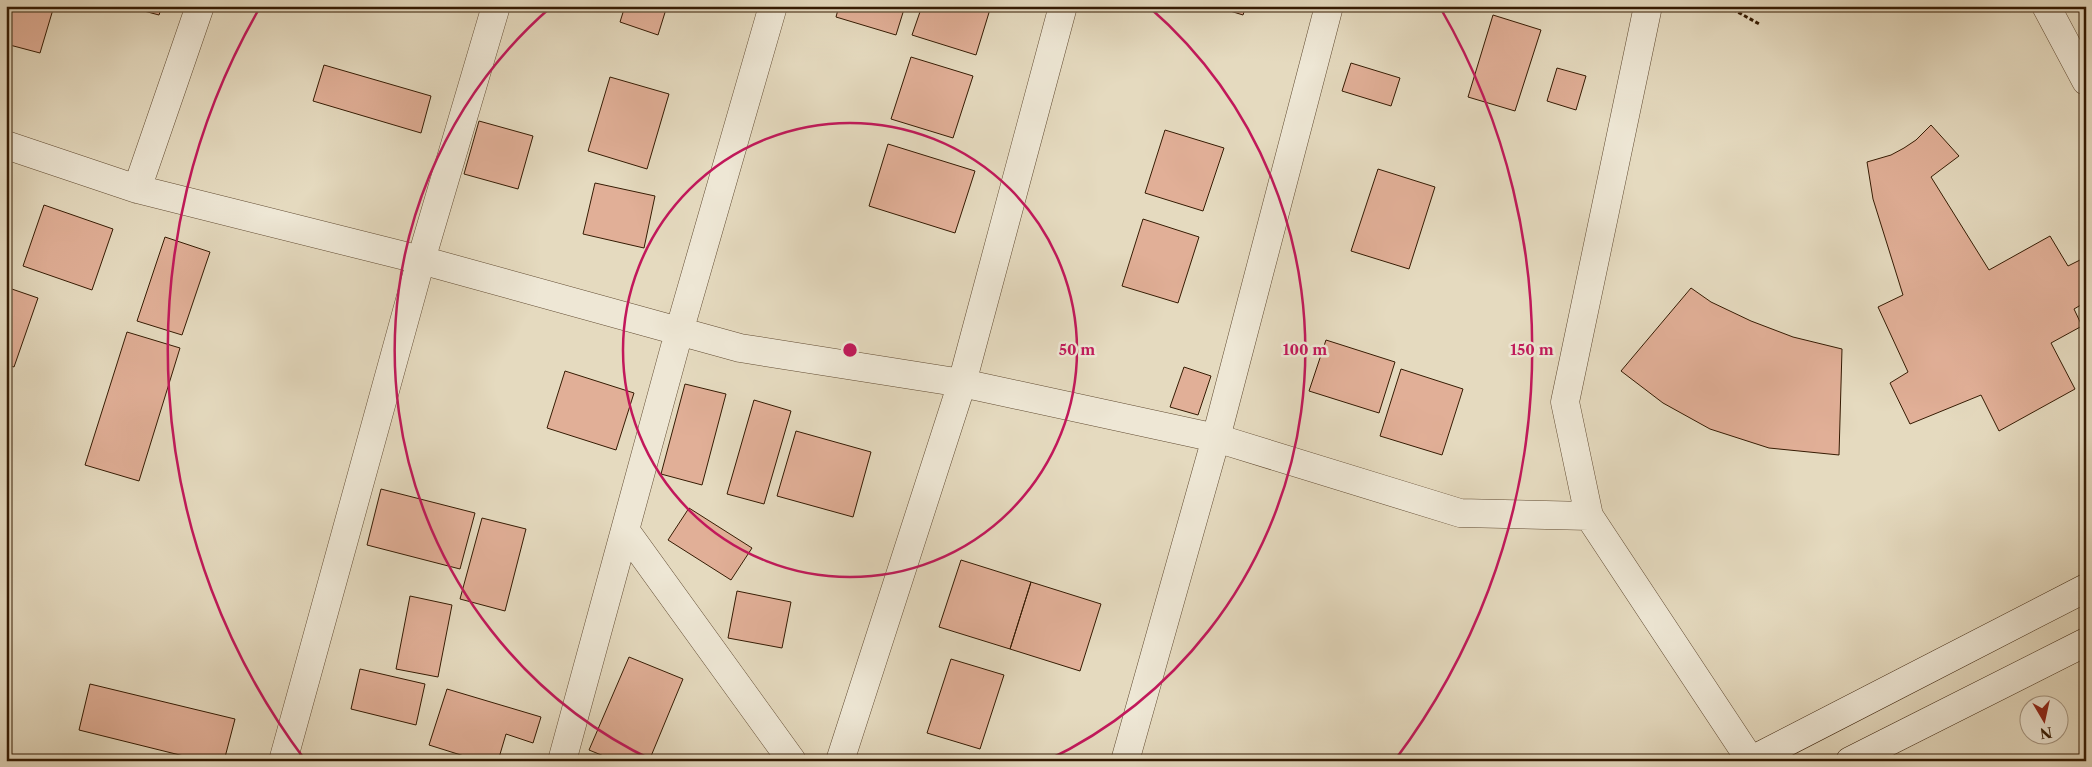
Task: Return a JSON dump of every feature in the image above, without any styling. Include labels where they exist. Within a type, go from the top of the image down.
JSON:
[{"type":"street","points":[[136,189],[200,6]]},
{"type":"street","points":[[283,761],[421,260],[496,6]]},
{"type":"street","points":[[562,761],[679,332],[773,6]]},
{"type":"street","points":[[840,761],[962,382],[1063,6]]},
{"type":"street","points":[[1125,761],[1216,438],[1329,6]]},
{"type":"street","points":[[1648,6],[1565,402],[1589,516],[1750,761],[2086,588]]},
{"type":"street","points":[[2046,6],[2086,81]]},
{"type":"street","points":[[6,145],[136,189],[421,260],[740,348],[962,382],[1216,438],[1460,513],[1589,516]]},
{"type":"street","points":[[625,530],[792,761]]},
{"type":"street","points":[[1850,761],[2086,642]]},
{"type":"path","points":[[1727,6],[1761,25]]},
{"type":"building","points":[[6,6],[54,6],[40,53],[6,44]]},
{"type":"building","points":[[125,6],[162,6],[159,15]]},
{"type":"building","points":[[625,6],[667,6],[658,35],[620,22]]},
{"type":"building","points":[[839,6],[905,6],[896,35],[836,17]]},
{"type":"building","points":[[922,6],[991,6],[976,55],[912,35]]},
{"type":"building","points":[[1214,6],[1246,6],[1243,15]]},
{"type":"building","points":[[1493,15],[1541,30],[1515,111],[1468,97]]},
{"type":"building","points":[[911,57],[973,76],[953,138],[891,119]]},
{"type":"building","points":[[1351,63],[1400,78],[1391,106],[1342,91]]},
{"type":"building","points":[[324,65],[431,96],[421,133],[313,101]]},
{"type":"building","points":[[1557,68],[1586,76],[1576,110],[1547,101]]},
{"type":"building","points":[[610,77],[669,94],[647,169],[588,151]]},
{"type":"building","points":[[479,121],[533,136],[518,189],[464,174]]},
{"type":"building","points":[[1931,125],[1959,156],[1931,177],[1989,270],[2050,236],[2068,266],[2086,257],[2086,302],[2074,309],[2082,326],[2051,343],[2075,389],[1999,431],[1981,395],[1910,424],[1890,383],[1908,372],[1878,307],[1903,295],[1873,199],[1867,162],[1891,155],[1904,148],[1916,140]]},
{"type":"building","points":[[1165,130],[1224,148],[1203,211],[1145,193]]},
{"type":"building","points":[[888,144],[975,171],[955,233],[869,206]]},
{"type":"building","points":[[1378,169],[1435,187],[1409,269],[1351,251]]},
{"type":"building","points":[[595,183],[655,196],[644,248],[583,234]]},
{"type":"building","points":[[44,205],[113,229],[92,290],[23,266]]},
{"type":"building","points":[[1143,219],[1199,237],[1178,303],[1122,286]]},
{"type":"building","points":[[165,237],[210,252],[182,335],[137,321]]},
{"type":"building","points":[[6,287],[38,298],[14,367],[6,364]]},
{"type":"building","points":[[1691,288],[1711,302],[1751,321],[1793,337],[1842,349],[1839,455],[1769,448],[1710,429],[1663,403],[1621,371]]},
{"type":"building","points":[[127,332],[180,348],[139,481],[85,465]]},
{"type":"building","points":[[1326,340],[1395,362],[1379,413],[1309,391]]},
{"type":"building","points":[[1184,367],[1211,376],[1198,415],[1170,407]]},
{"type":"building","points":[[1401,369],[1463,389],[1442,455],[1380,436]]},
{"type":"building","points":[[565,371],[634,393],[616,450],[547,428]]},
{"type":"building","points":[[685,384],[726,394],[702,485],[661,474]]},
{"type":"building","points":[[754,400],[791,411],[764,504],[727,494]]},
{"type":"building","points":[[796,431],[871,452],[853,517],[777,496]]},
{"type":"building","points":[[381,489],[475,513],[460,569],[367,545]]},
{"type":"building","points":[[689,508],[752,548],[731,580],[668,540]]},
{"type":"building","points":[[482,518],[526,529],[505,611],[460,599]]},
{"type":"building","points":[[961,560],[1031,582],[1010,649],[939,627]]},
{"type":"building","points":[[1031,582],[1101,604],[1080,671],[1010,649]]},
{"type":"building","points":[[737,591],[791,602],[782,648],[728,638]]},
{"type":"building","points":[[410,596],[452,605],[438,677],[396,669]]},
{"type":"building","points":[[629,657],[683,679],[649,761],[616,761],[589,750]]},
{"type":"building","points":[[951,659],[1004,675],[980,749],[927,733]]},
{"type":"building","points":[[360,669],[425,684],[416,725],[351,709]]},
{"type":"building","points":[[90,684],[235,719],[224,761],[204,761],[79,730]]},
{"type":"building","points":[[447,689],[541,717],[533,743],[506,734],[498,761],[480,761],[429,745]]}]
